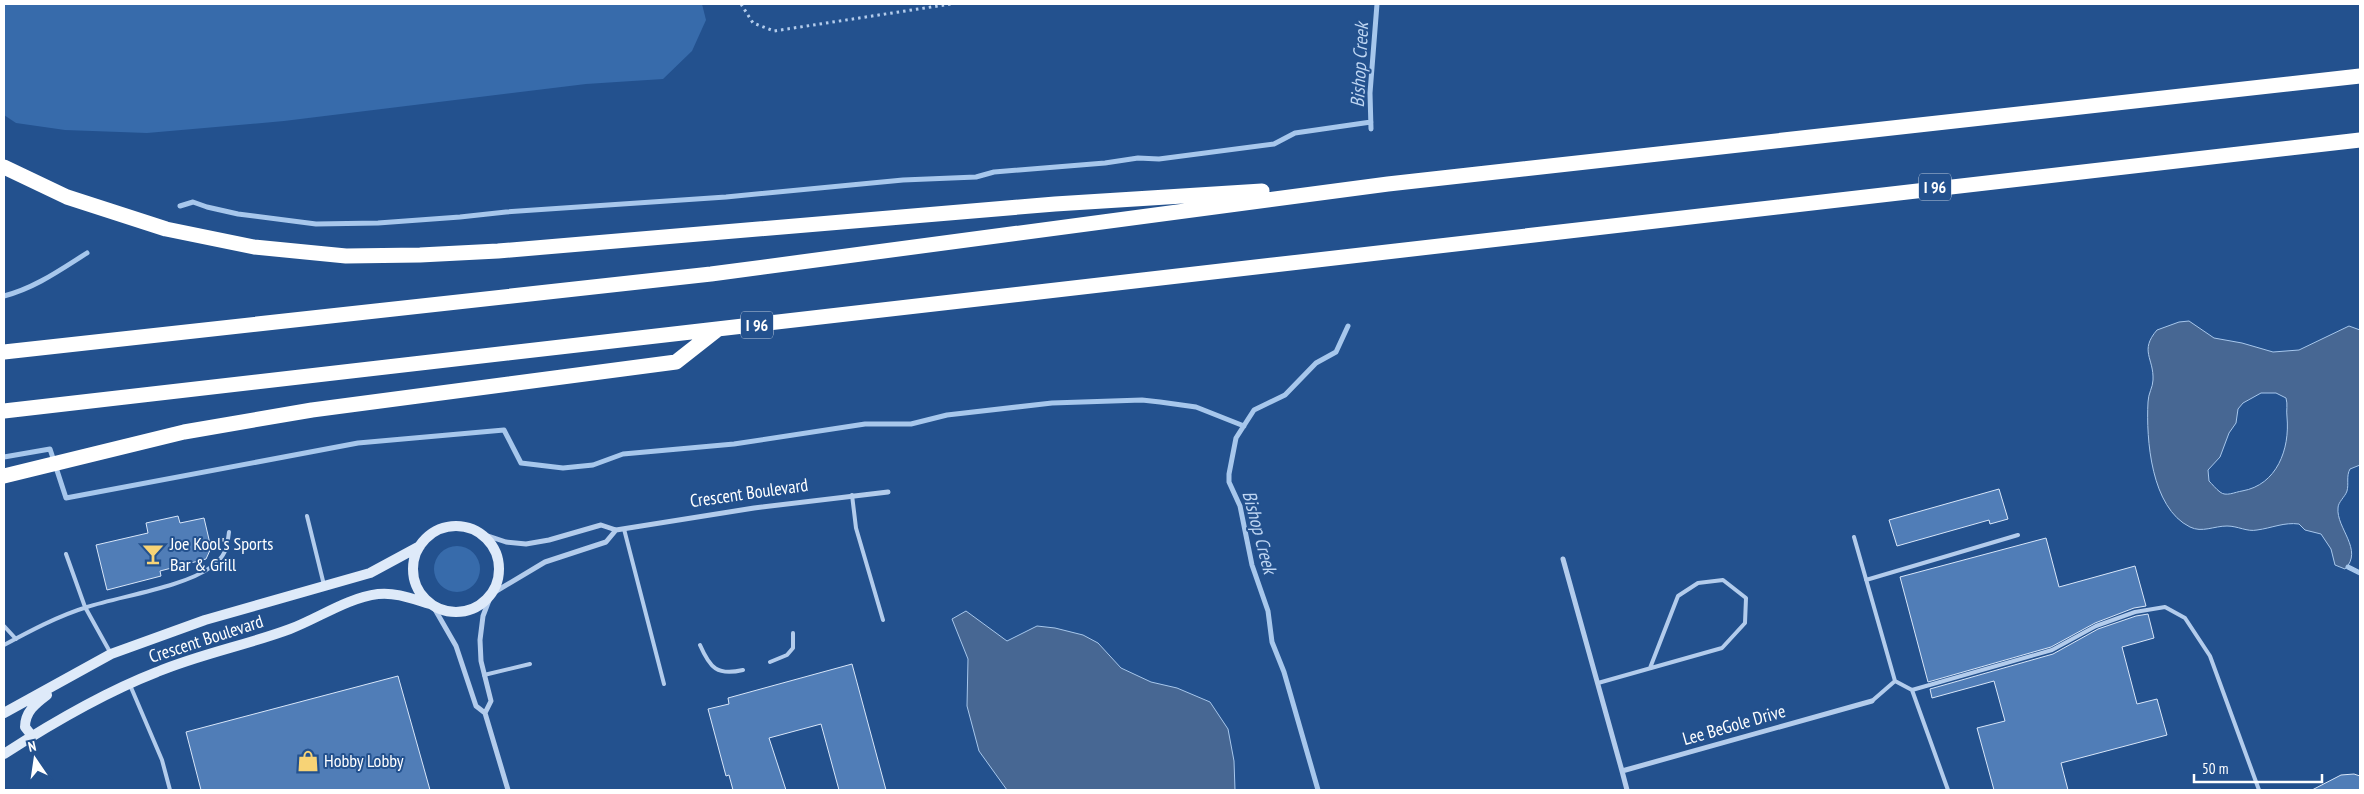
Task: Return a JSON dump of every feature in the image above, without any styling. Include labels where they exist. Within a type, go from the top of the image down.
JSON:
[{"type":"highway","points":[[4,352],[711,274],[1388,184],[2360,76]]},
{"type":"highway","name":"I 96","points":[[4,411],[718,330],[1908,190],[2360,140]]},
{"type":"highway","points":[[4,167],[67,197],[166,229],[254,247],[346,256],[420,256],[498,251],[1055,204],[1388,184]]},
{"type":"highway","points":[[4,476],[184,432],[302,412],[676,362],[718,330]]},
{"type":"street","name":"Crescent Boulevard","points":[[482,534],[506,542],[526,544],[549,540],[601,524],[616,530],[852,495],[888,492]]},
{"type":"street","points":[[485,713],[491,701],[480,651],[481,626],[498,581],[500,568],[497,555],[491,543],[482,534],[471,528],[448,527],[427,537],[420,546],[415,556],[413,577],[422,596],[432,605],[443,611],[464,612],[475,608],[492,594]]},
{"type":"street","name":"Crescent Boulevard","points":[[492,594],[545,562],[606,542],[616,530]]},
{"type":"street","name":"Crescent Boulevard","points":[[4,713],[111,654],[214,618],[325,587],[385,566],[420,546]]},
{"type":"street","points":[[1563,559],[1627,790]]},
{"type":"street","name":"Crescent Boulevard","points":[[4,754],[32,736],[129,683],[193,659],[290,629],[366,597],[389,594],[432,605]]},
{"type":"street","points":[[432,605],[460,655],[476,706],[485,713],[508,790]]},
{"type":"street","points":[[32,736],[25,727],[25,720],[32,707],[78,672]]},
{"type":"street","name":"Lee BeGole Drive","points":[[1622,771],[1872,701]]},
{"type":"lane","points":[[852,495],[856,528],[883,620]]},
{"type":"lane","points":[[306,516],[325,587]]},
{"type":"lane","points":[[624,528],[664,684]]},
{"type":"lane","points":[[4,645],[85,607],[190,578],[211,567],[227,550],[229,532]]},
{"type":"lane","points":[[1866,580],[2018,536]]},
{"type":"lane","points":[[1854,537],[1895,681],[1912,690],[1948,790]]},
{"type":"lane","points":[[66,554],[85,607],[111,654]]},
{"type":"lane","points":[[1598,683],[1722,648],[1746,623],[1746,598],[1723,580],[1698,583],[1678,596],[1650,668]]},
{"type":"lane","points":[[1912,690],[2052,650],[2096,626],[2135,612],[2165,608],[2185,618],[2210,656],[2259,790]]},
{"type":"lane","points":[[4,626],[16,639]]},
{"type":"lane","points":[[770,662],[787,655],[793,648],[793,632]]},
{"type":"lane","points":[[700,645],[710,665],[719,671],[730,673],[743,670]]},
{"type":"lane","points":[[484,675],[530,664]]},
{"type":"lane","points":[[1872,701],[1895,681]]},
{"type":"lane","points":[[129,683],[162,760],[170,790]]},
{"type":"path","points":[[741,4],[753,23],[774,31],[951,4]]},
{"type":"shaded area","points":[[4,4],[702,4],[706,20],[692,51],[663,79],[586,84],[284,121],[147,133],[65,130],[16,123],[4,115]]},
{"type":"shaded area","points":[[2189,321],[2214,338],[2242,343],[2273,352],[2299,350],[2349,326],[2360,330],[2360,465],[2350,469],[2347,491],[2338,508],[2352,554],[2350,562],[2345,569],[2335,565],[2331,549],[2321,534],[2305,530],[2299,524],[2283,524],[2253,530],[2227,526],[2195,529],[2177,518],[2167,505],[2159,489],[2150,453],[2148,402],[2153,372],[2148,349],[2152,337],[2157,330],[2179,322]],"holes":[[[2261,393],[2276,393],[2286,398],[2287,403],[2286,441],[2279,464],[2264,481],[2254,487],[2231,494],[2222,493],[2209,481],[2208,470],[2220,457],[2229,433],[2236,423],[2238,409],[2243,403]]]},
{"type":"shaded area","points":[[457,546],[470,550],[476,556],[480,569],[476,582],[470,588],[457,592],[444,588],[438,582],[434,569],[438,556],[444,550]]},
{"type":"shaded area","points":[[966,611],[1007,641],[1037,626],[1083,635],[1098,643],[1121,668],[1151,682],[1177,688],[1210,702],[1228,729],[1234,761],[1235,790],[1007,790],[979,751],[967,706],[968,659],[952,619]]},
{"type":"building","points":[[1999,489],[2008,519],[1990,524],[1989,520],[1897,546],[1889,520]]},
{"type":"building","name":"Joe Kool's Sports Bar & Grill","points":[[178,516],[180,523],[204,518],[211,548],[206,559],[160,571],[161,576],[107,590],[96,545],[148,533],[146,523]]},
{"type":"building","points":[[2046,538],[2059,587],[2135,566],[2146,606],[2134,608],[2095,623],[2051,647],[1928,682],[1900,577]]},
{"type":"building","points":[[2148,614],[2154,638],[2122,647],[2137,704],[2157,699],[2167,735],[2061,763],[2068,790],[1994,790],[1977,728],[2005,721],[1994,681],[1932,698],[1930,689],[2053,654],[2098,629],[2136,616]]},
{"type":"building","points":[[852,664],[886,790],[839,790],[821,724],[769,738],[786,790],[733,790],[729,775],[726,776],[708,709],[729,704],[728,698]]},
{"type":"building","name":"Hobby Lobby","points":[[398,676],[430,790],[201,790],[186,732]]},
{"type":"building","points":[[2354,774],[2360,776],[2360,790],[2312,790],[2341,775]]},
{"type":"waterway","name":"Bishop Creek","points":[[1371,129],[1370,93],[1377,4]]},
{"type":"waterway","points":[[180,206],[193,202],[238,214],[316,224],[378,223],[726,197],[903,180],[976,177],[994,172],[1105,163],[1138,158],[1159,159],[1274,144],[1295,133],[1371,122]]},
{"type":"waterway","points":[[4,296],[37,283],[87,253]]},
{"type":"waterway","name":"Bishop Creek","points":[[1318,790],[1284,672],[1272,642],[1268,611],[1252,565],[1240,506],[1229,482],[1229,474],[1236,438],[1254,410],[1285,395],[1316,363],[1336,352],[1348,326]]},
{"type":"waterway","points":[[4,457],[50,449],[66,498],[358,443],[504,430],[521,463],[563,468],[593,465],[623,454],[734,444],[865,424],[911,424],[947,415],[1052,403],[1142,400],[1160,402],[1196,407],[1244,426]]},
{"type":"waterway","points":[[2348,567],[2360,573]]},
{"type":"place","name":"Joe Kool's Sports Bar & Grill","points":[[153,554]]},
{"type":"place","name":"Hobby Lobby","points":[[308,761]]}]
